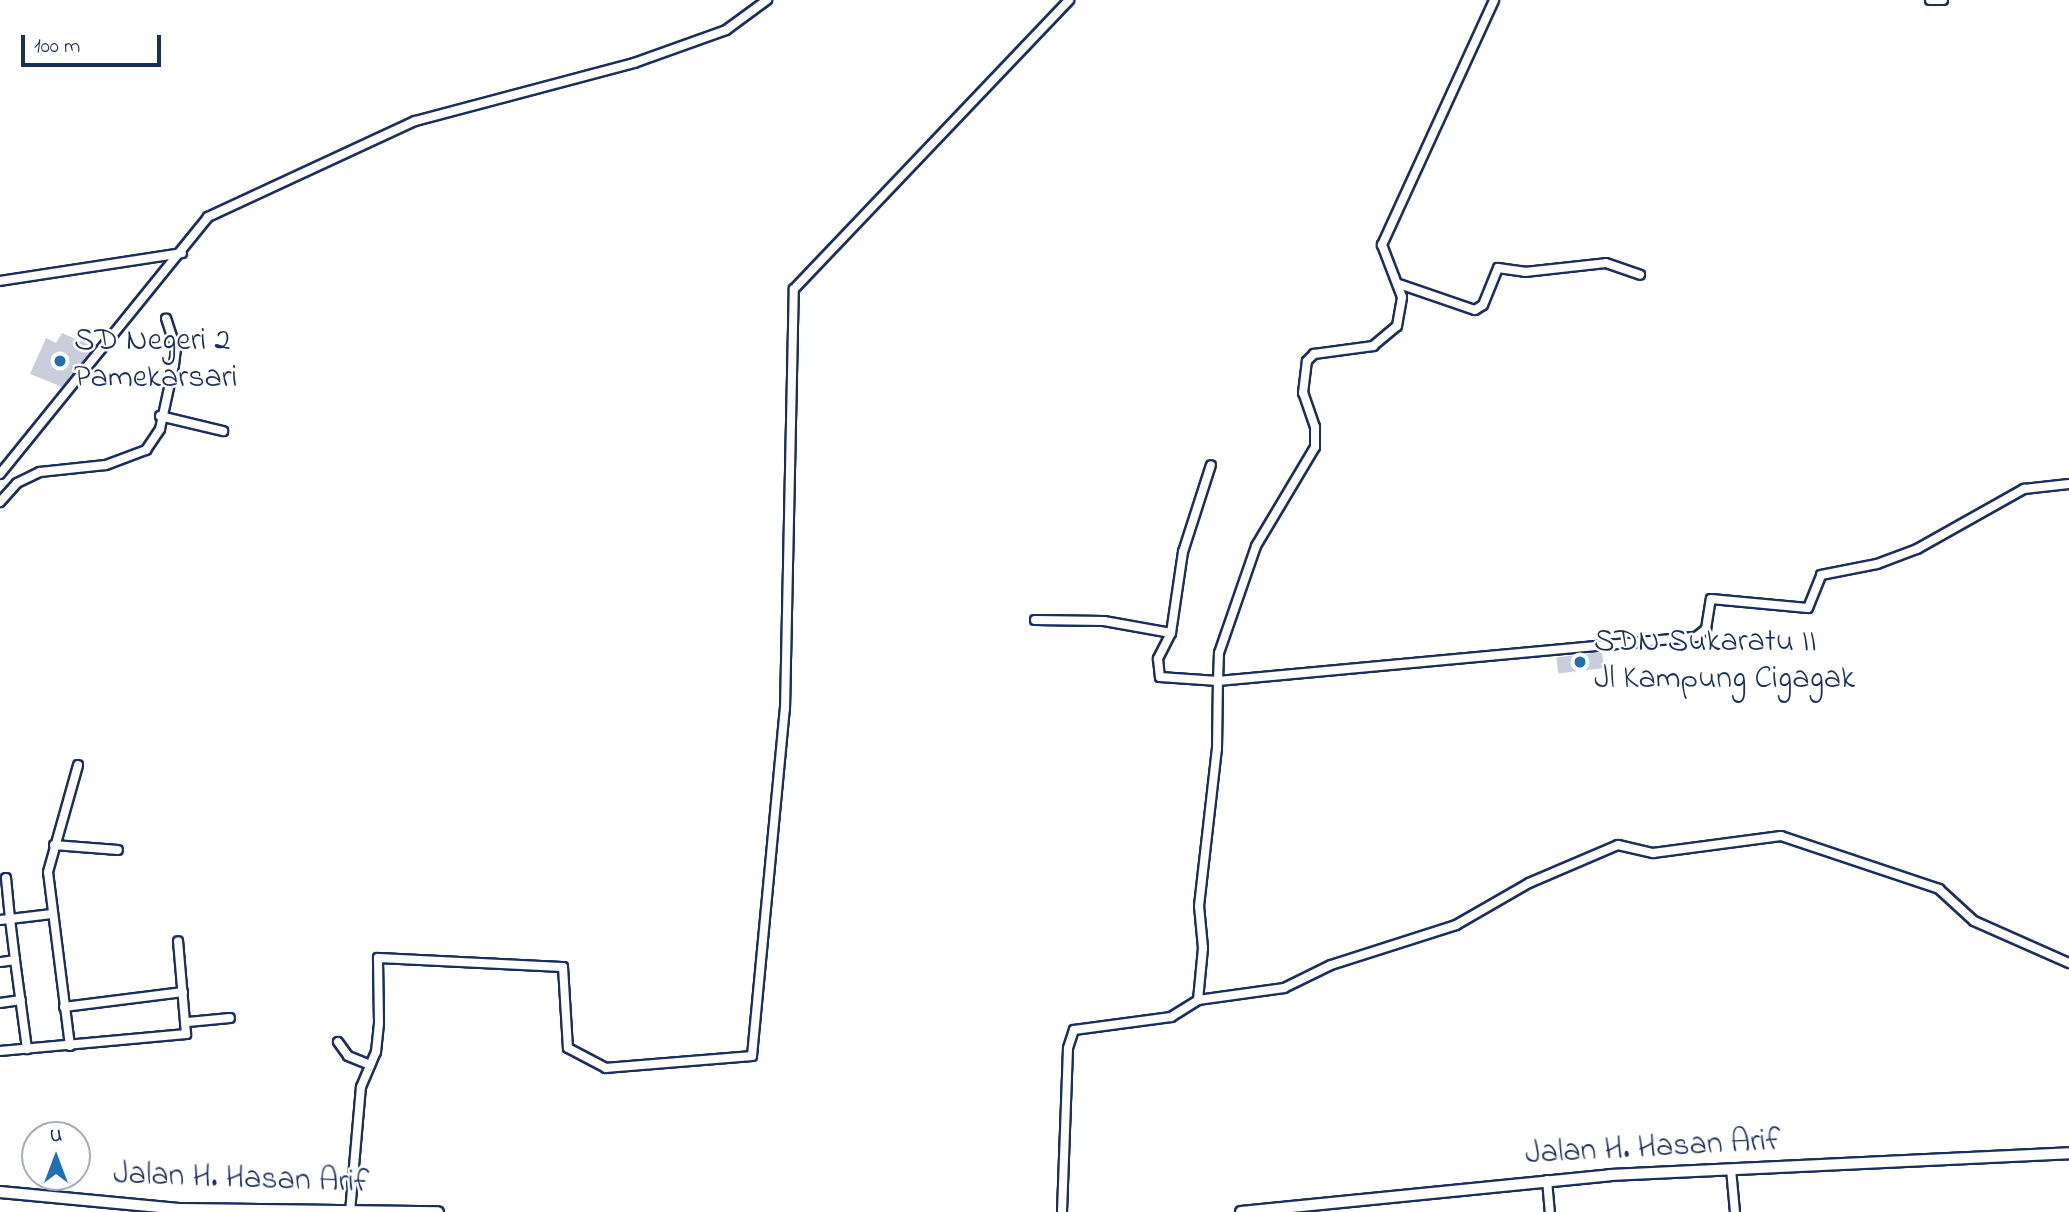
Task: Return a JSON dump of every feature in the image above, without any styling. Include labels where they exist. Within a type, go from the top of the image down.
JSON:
[{"type":"main road","name":"Jalan H. Hasan Arif","points":[[1241,1212],[1547,1180],[2069,1153]]},
{"type":"main road","name":"Jalan H. Hasan Arif","points":[[0,1192],[181,1211],[323,1209],[438,1212]]},
{"type":"street","points":[[0,474],[213,214],[415,121],[634,63],[726,30],[767,0]]},
{"type":"street","points":[[348,1210],[361,1087],[370,1065],[379,1023],[378,958],[563,967],[568,1048],[606,1068],[752,1056],[785,709],[794,289],[1069,0]]},
{"type":"street","points":[[1198,1000],[1203,948],[1199,906],[1217,749],[1219,653],[1256,546],[1315,447],[1315,427],[1303,393],[1307,361],[1314,354],[1358,351],[1388,339],[1401,315],[1399,284],[1382,245],[1494,0]]},
{"type":"street","points":[[1930,0],[1943,0]]},
{"type":"street","points":[[0,281],[182,253]]},
{"type":"street","points":[[1399,284],[1475,310],[1483,305],[1498,268],[1543,272],[1606,263],[1640,275]]},
{"type":"street","points":[[0,502],[17,483],[40,472],[106,465],[146,450],[160,429],[160,416],[176,349],[166,319]]},
{"type":"street","points":[[160,416],[223,430]]},
{"type":"street","points":[[1211,466],[1183,552],[1171,634],[1158,659],[1160,677],[1218,681],[1696,636],[1706,629],[1711,599],[1808,608],[1821,575],[1877,564],[1917,549],[2024,489],[2069,484]]},
{"type":"street","points":[[1035,620],[1104,621],[1171,634]]},
{"type":"street","points":[[70,1046],[48,872],[78,765]]},
{"type":"street","points":[[1062,1212],[1072,1033],[1086,1026],[1171,1017],[1198,1000],[1284,988],[1331,965],[1456,925],[1529,883],[1618,845],[1653,853],[1781,836],[1939,889],[1974,921],[2069,962]]},
{"type":"street","points":[[54,845],[118,850]]},
{"type":"street","points":[[6,878],[27,1049]]},
{"type":"street","points":[[0,920],[52,914]]},
{"type":"street","points":[[0,1051],[184,1035],[188,1022],[178,941]]},
{"type":"street","points":[[0,962],[15,960]]},
{"type":"street","points":[[64,1007],[183,992]]},
{"type":"street","points":[[0,1003],[20,1000]]},
{"type":"street","points":[[188,1022],[230,1018]]},
{"type":"street","points":[[338,1042],[348,1056],[370,1065]]},
{"type":"street","points":[[1731,1169],[1735,1212]]},
{"type":"street","points":[[1547,1180],[1550,1212]]},
{"type":"building","name":"SD Negeri 2 Pamekarsari","points":[[62,333],[94,347],[62,387],[30,374],[46,338],[56,343]]},
{"type":"building","name":"SDN Sukaratu II Jl Kampung Cigagak","points":[[1602,652],[1604,668],[1558,673],[1556,658]]},
{"type":"place","name":"SD Negeri 2 Pamekarsari","points":[[60,361]]},
{"type":"place","name":"SDN Sukaratu II Jl Kampung Cigagak","points":[[1580,662]]}]
